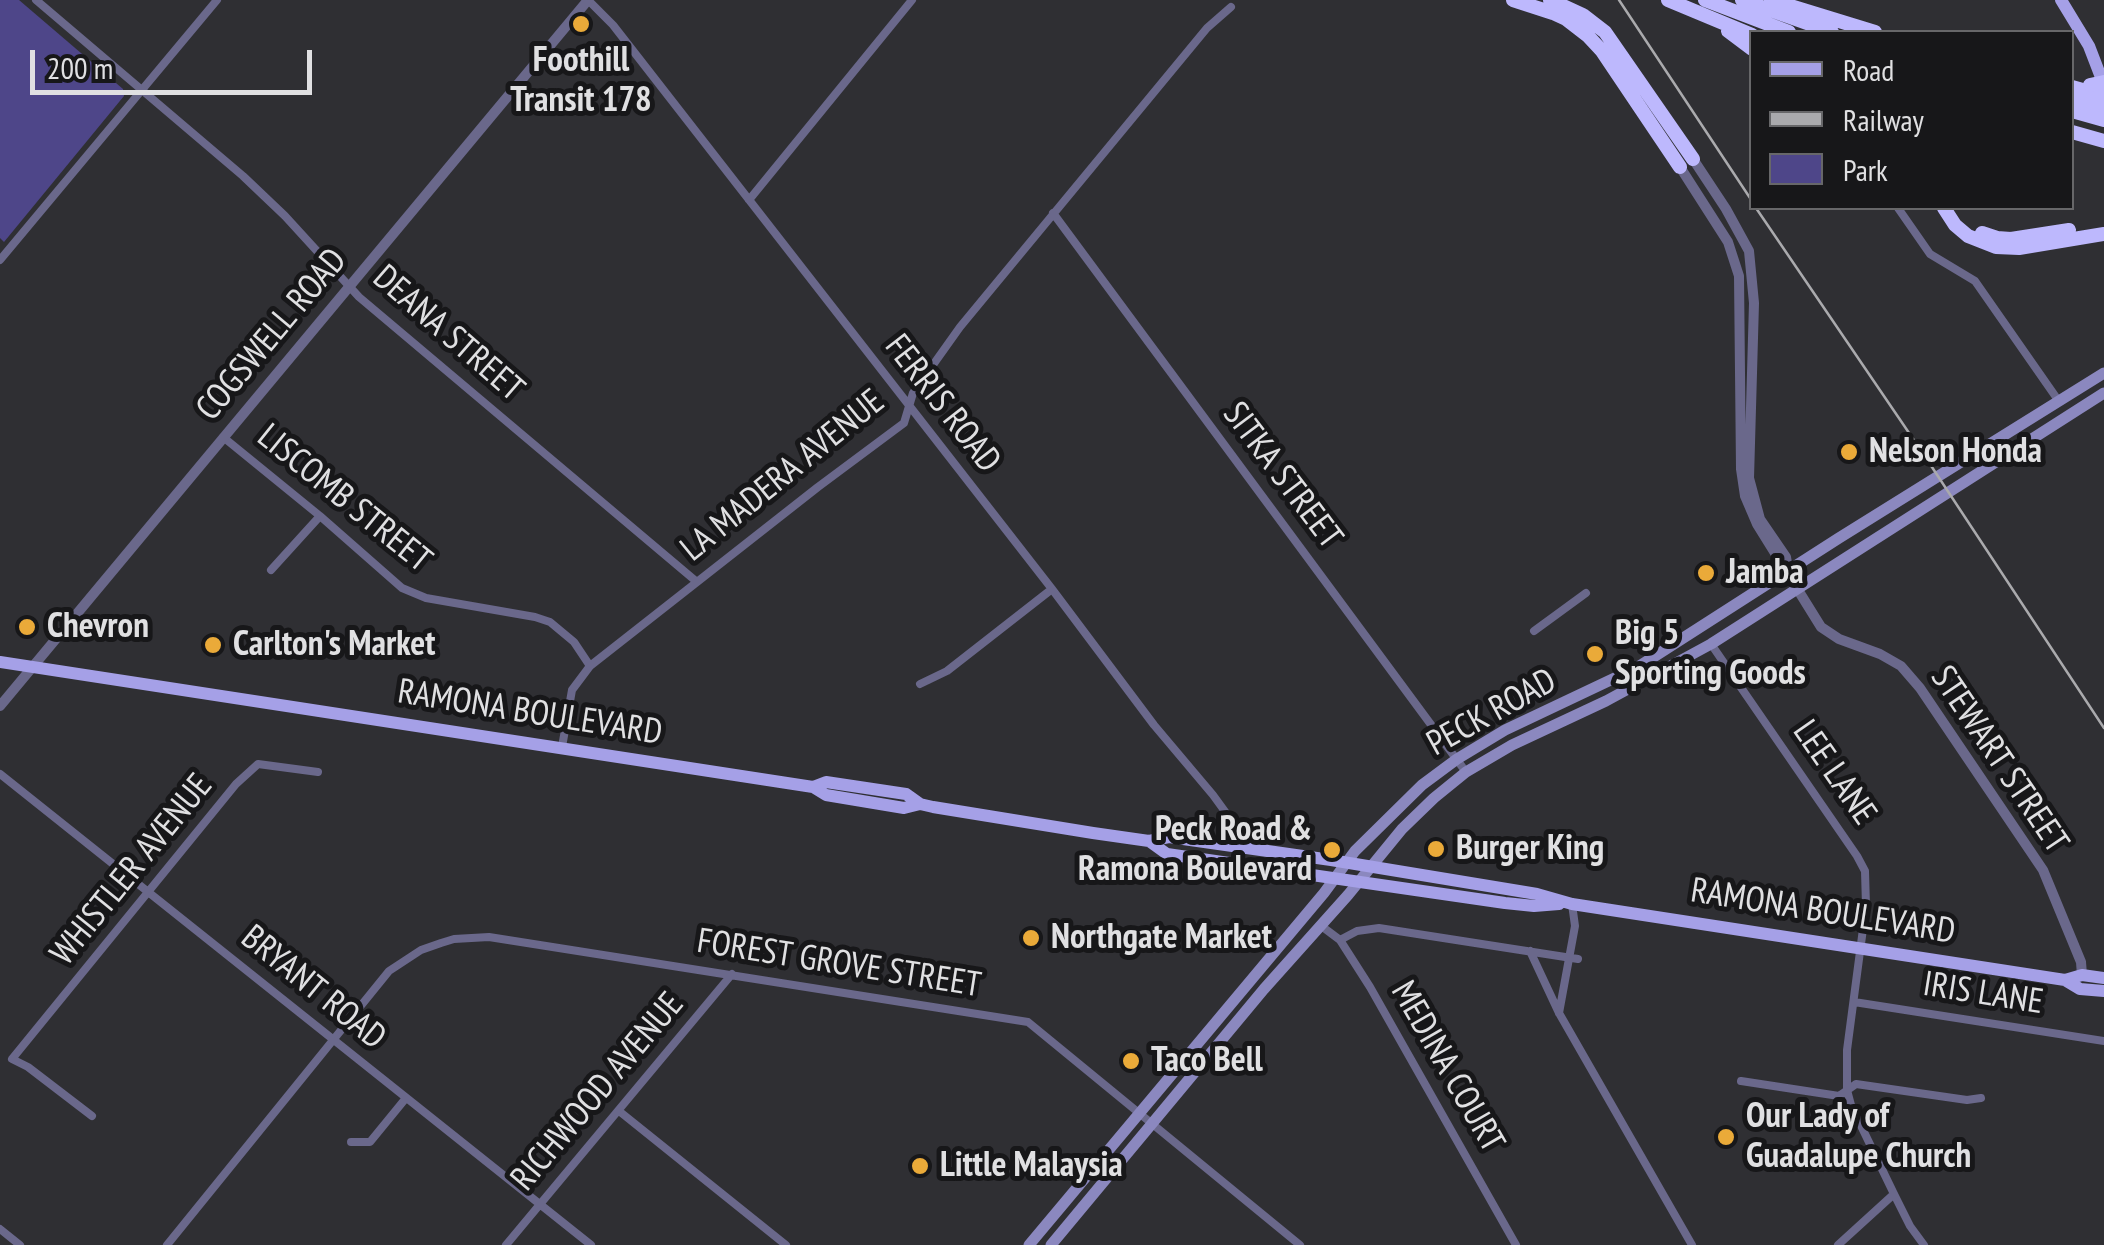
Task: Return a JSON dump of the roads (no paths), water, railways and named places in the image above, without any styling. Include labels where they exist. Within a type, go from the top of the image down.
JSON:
[{"type":"highway","points":[[1513,0],[1554,13],[1588,36],[1686,163]]},
{"type":"highway","points":[[1550,0],[1583,15],[1605,32],[1686,163]]},
{"type":"highway","points":[[1668,0],[1749,34]]},
{"type":"highway","points":[[1705,0],[1785,30]]},
{"type":"highway","points":[[1742,0],[1826,30]]},
{"type":"highway","points":[[1771,0],[1868,30]]},
{"type":"highway","points":[[1716,22],[1749,46]]},
{"type":"highway","points":[[2090,89],[2104,108]]},
{"type":"highway","points":[[2074,112],[2104,120]]},
{"type":"highway","points":[[2074,134],[2101,140]]},
{"type":"highway","points":[[1946,210],[1968,236],[1996,248],[2104,234]]},
{"type":"highway","points":[[1955,210],[1974,230],[1997,238],[2104,225]]},
{"type":"main road","points":[[2061,0],[2090,46],[2104,60]]},
{"type":"main road","points":[[2090,46],[2090,89]]},
{"type":"main road","name":"PECK ROAD","points":[[1029,1245],[1346,862],[1422,785],[1457,758],[1505,730],[1638,667],[2104,372]]},
{"type":"main road","name":"PECK ROAD","points":[[1051,1245],[1402,828],[1466,772],[1512,744],[1620,694],[1712,644],[2104,393]]},
{"type":"main road","name":"RAMONA BOULEVARD","points":[[0,662],[813,787],[826,795],[904,808],[920,804],[1149,841],[1168,837],[1245,846],[1536,894],[1572,904],[2065,980],[2080,988],[2104,992]]},
{"type":"main road","name":"RAMONA BOULEVARD","points":[[1149,841],[1168,854],[1335,879],[1534,906],[1572,904]]},
{"type":"main road","name":"RAMONA BOULEVARD","points":[[2065,980],[2082,975],[2104,978]]},
{"type":"main road","points":[[1244,988],[1256,999]]},
{"type":"street","name":"DEANA STREET","points":[[36,0],[243,176],[359,297],[697,582]]},
{"type":"street","points":[[0,260],[218,0]]},
{"type":"street","name":"FERRIS ROAD","points":[[588,0],[614,25],[1154,725],[1221,806],[1245,846]]},
{"type":"street","name":"COGSWELL ROAD","points":[[0,706],[588,0]]},
{"type":"street","points":[[748,200],[912,0]]},
{"type":"street","name":"LA MADERA AVENUE","points":[[562,747],[572,690],[590,666],[904,423],[912,393],[960,327],[1207,28],[1231,7]]},
{"type":"street","name":"STEWART STREET","points":[[1686,163],[1726,209],[1748,251],[1754,304],[1749,478],[1760,518],[1786,557],[1788,570],[1822,626],[1839,639],[1900,666],[1920,688],[2043,870],[2081,962],[2082,975]]},
{"type":"street","points":[[1899,210],[1930,254],[1975,281],[2058,400]]},
{"type":"street","name":"SITKA STREET","points":[[1054,213],[1466,772]]},
{"type":"street","name":"LISCOMB STREET","points":[[223,437],[402,588],[426,598],[535,616],[550,622],[574,642],[590,666]]},
{"type":"street","points":[[271,570],[320,516]]},
{"type":"street","points":[[920,684],[947,671],[1052,589]]},
{"type":"street","points":[[1534,632],[1586,593]]},
{"type":"street","name":"LEE LANE","points":[[1712,644],[1865,871],[1866,906],[1847,1050],[1847,1090]]},
{"type":"street","name":"WHISTLER AVENUE","points":[[92,1116],[28,1067],[12,1060],[236,784],[258,764],[318,772]]},
{"type":"street","name":"BRYANT ROAD","points":[[0,774],[590,1245]]},
{"type":"street","points":[[1559,1013],[1574,958],[1572,904]]},
{"type":"street","name":"MEDINA COURT","points":[[1320,925],[1340,940],[1370,986],[1516,1245]]},
{"type":"street","points":[[1340,940],[1356,931],[1379,928],[1574,958]]},
{"type":"street","name":"FOREST GROVE STREET","points":[[332,1040],[389,970],[421,950],[454,939],[489,937],[1028,1022],[1300,1245]]},
{"type":"street","points":[[1530,952],[1559,1013],[1692,1245]]},
{"type":"street","name":"RICHWOOD AVENUE","points":[[506,1245],[732,974]]},
{"type":"street","name":"IRIS LANE","points":[[1854,1002],[2104,1040]]},
{"type":"street","points":[[167,1245],[332,1040]]},
{"type":"street","points":[[1740,1081],[1839,1096],[1856,1084],[1967,1100],[1981,1098]]},
{"type":"street","points":[[1847,1090],[1894,1194],[1924,1245]]},
{"type":"street","points":[[352,1142],[370,1142],[406,1098]]},
{"type":"street","points":[[619,1111],[786,1245]]},
{"type":"street","points":[[1838,1245],[1894,1194]]},
{"type":"street","points":[[0,1228],[20,1245]]},
{"type":"railway","points":[[1619,0],[1749,196]]},
{"type":"railway","points":[[1757,210],[2104,728]]},
{"type":"place","name":"Foothill Transit 178","points":[[581,24]]},
{"type":"place","name":"Nelson Honda","points":[[1849,452]]},
{"type":"place","name":"Jamba","points":[[1706,573]]},
{"type":"place","name":"Chevron","points":[[27,627]]},
{"type":"place","name":"Carlton's Market","points":[[213,645]]},
{"type":"place","name":"Big 5 Sporting Goods","points":[[1595,654]]},
{"type":"place","name":"Burger King","points":[[1436,849]]},
{"type":"place","name":"Peck Road & Ramona Boulevard","points":[[1332,850]]},
{"type":"place","name":"Northgate Market","points":[[1031,938]]},
{"type":"place","name":"Taco Bell","points":[[1131,1061]]},
{"type":"place","name":"Our Lady of Guadalupe Church","points":[[1726,1137]]},
{"type":"place","name":"Little Malaysia","points":[[920,1166]]}]
